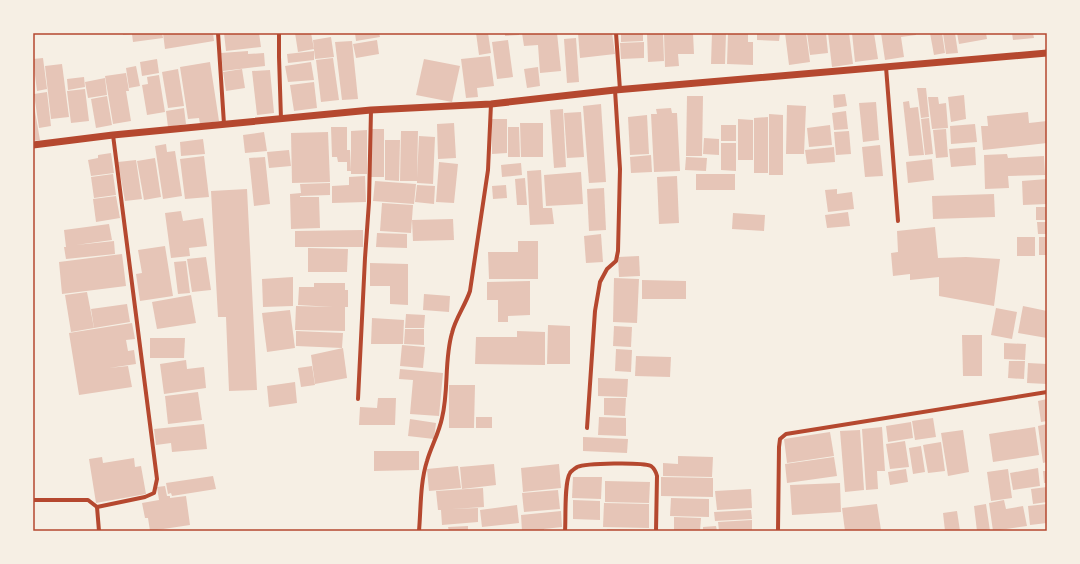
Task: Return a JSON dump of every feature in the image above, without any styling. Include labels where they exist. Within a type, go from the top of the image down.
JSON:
[{"type":"street","points":[[218,33],[224,124]]},
{"type":"street","points":[[279,33],[278,57],[281,119]]},
{"type":"street","points":[[587,428],[596,310],[600,282],[607,269],[616,261],[618,252],[620,169],[616,33]]},
{"type":"street","points":[[33,145],[224,124],[371,110],[491,104],[617,90],[1047,53]]},
{"type":"street","points":[[886,67],[898,222]]},
{"type":"street","points":[[419,531],[424,475],[427,460],[436,441],[442,418],[453,326],[466,303],[470,291],[488,170],[491,104]]},
{"type":"street","points":[[358,398],[369,202],[371,110]]},
{"type":"street","points":[[97,507],[145,497],[154,493],[157,479],[113,136]]},
{"type":"street","points":[[778,531],[779,446],[780,439],[786,434],[1047,392]]},
{"type":"street","points":[[565,531],[567,483],[570,473],[577,467],[591,464],[640,464],[650,466],[655,470],[657,476],[656,531]]},
{"type":"street","points":[[33,500],[84,499],[92,502],[97,507],[99,531]]},
{"type":"building","points":[[123,33],[162,33],[163,38],[133,42],[132,34],[123,35]]},
{"type":"building","points":[[163,33],[213,33],[214,41],[165,49]]},
{"type":"building","points":[[224,33],[259,33],[261,47],[226,51]]},
{"type":"building","points":[[295,33],[311,33],[314,49],[298,52]]},
{"type":"building","points":[[355,33],[379,33],[380,37],[356,41]]},
{"type":"building","points":[[476,33],[488,33],[491,53],[479,55]]},
{"type":"building","points":[[505,33],[519,33],[519,35],[505,36]]},
{"type":"building","points":[[522,33],[557,33],[561,71],[540,73],[538,45],[524,46]]},
{"type":"building","points":[[578,33],[612,33],[615,54],[580,58]]},
{"type":"building","points":[[621,33],[643,33],[643,41],[621,42]]},
{"type":"building","points":[[647,33],[663,33],[664,61],[648,62]]},
{"type":"building","points":[[664,33],[693,33],[694,54],[678,54],[679,66],[665,67]]},
{"type":"building","points":[[712,33],[726,33],[725,64],[711,64]]},
{"type":"building","points":[[728,33],[748,33],[748,42],[753,42],[753,65],[727,64]]},
{"type":"building","points":[[757,33],[780,33],[779,41],[757,40]]},
{"type":"building","points":[[785,33],[806,33],[810,62],[789,65]]},
{"type":"building","points":[[807,33],[826,33],[828,53],[810,55]]},
{"type":"building","points":[[828,33],[849,33],[853,64],[832,67]]},
{"type":"building","points":[[852,33],[874,33],[878,59],[855,62]]},
{"type":"building","points":[[881,33],[916,33],[916,35],[901,37],[904,57],[885,60]]},
{"type":"building","points":[[930,33],[942,33],[945,53],[934,55]]},
{"type":"building","points":[[943,33],[955,33],[958,53],[946,54]]},
{"type":"building","points":[[957,33],[986,33],[987,39],[959,44]]},
{"type":"building","points":[[1012,33],[1033,33],[1034,38],[1013,40]]},
{"type":"building","points":[[331,37],[334,57],[315,59],[313,40]]},
{"type":"building","points":[[576,38],[579,82],[567,83],[564,39]]},
{"type":"building","points":[[377,40],[379,54],[356,58],[353,44]]},
{"type":"building","points":[[508,40],[513,77],[497,79],[492,42]]},
{"type":"building","points":[[352,41],[358,99],[342,100],[335,42]]},
{"type":"building","points":[[644,42],[644,58],[621,59],[620,43]]},
{"type":"building","points":[[248,51],[248,54],[264,53],[265,66],[223,71],[221,53]]},
{"type":"building","points":[[314,51],[314,60],[288,63],[287,54]]},
{"type":"building","points":[[490,56],[494,86],[477,88],[478,97],[466,98],[461,59]]},
{"type":"building","points":[[43,58],[47,89],[37,91],[33,59]]},
{"type":"building","points":[[333,58],[339,100],[321,102],[316,60]]},
{"type":"building","points":[[157,59],[159,73],[142,76],[140,62]]},
{"type":"building","points":[[424,59],[460,66],[452,102],[416,95]]},
{"type":"building","points":[[210,62],[219,121],[200,124],[199,118],[188,119],[180,67]]},
{"type":"building","points":[[311,62],[314,80],[288,82],[285,66]]},
{"type":"building","points":[[62,64],[69,117],[51,119],[45,66]]},
{"type":"building","points":[[136,66],[140,86],[129,88],[126,68]]},
{"type":"building","points":[[538,67],[540,86],[527,88],[524,69]]},
{"type":"building","points":[[178,69],[184,106],[168,108],[162,72]]},
{"type":"building","points":[[242,69],[245,88],[226,91],[223,72]]},
{"type":"building","points":[[270,70],[274,113],[257,115],[252,71]]},
{"type":"building","points":[[126,73],[129,91],[126,91],[131,121],[113,124],[105,76]]},
{"type":"building","points":[[159,75],[165,112],[147,115],[142,85],[148,84],[147,77]]},
{"type":"building","points":[[84,77],[85,87],[68,90],[67,79]]},
{"type":"building","points":[[105,78],[107,95],[88,98],[85,82]]},
{"type":"building","points":[[314,82],[317,108],[294,111],[290,85]]},
{"type":"building","points":[[917,88],[926,88],[929,117],[921,118]]},
{"type":"building","points":[[85,89],[89,121],[71,123],[67,91]]},
{"type":"building","points":[[47,92],[51,126],[39,128],[34,94]]},
{"type":"building","points":[[845,94],[847,106],[834,108],[833,95]]},
{"type":"building","points":[[964,95],[966,119],[951,122],[948,97]]},
{"type":"building","points":[[107,96],[112,125],[96,128],[91,99]]},
{"type":"building","points":[[687,96],[703,96],[702,156],[686,156]]},
{"type":"building","points":[[928,97],[938,97],[939,104],[946,103],[948,128],[932,129]]},
{"type":"building","points":[[33,100],[40,140],[33,141]]},
{"type":"building","points":[[909,101],[910,108],[918,107],[924,155],[909,156],[903,102]]},
{"type":"building","points":[[876,102],[879,140],[863,142],[859,103]]},
{"type":"building","points":[[601,104],[606,182],[589,183],[583,106]]},
{"type":"building","points":[[787,105],[806,106],[804,154],[786,154]]},
{"type":"building","points":[[184,108],[186,124],[168,127],[166,111]]},
{"type":"building","points":[[671,108],[672,113],[677,113],[680,171],[654,172],[651,114],[657,114],[656,109]]},
{"type":"building","points":[[563,109],[566,167],[554,168],[550,110]]},
{"type":"building","points":[[846,111],[848,129],[834,130],[832,113]]},
{"type":"building","points":[[581,112],[584,157],[567,158],[564,113]]},
{"type":"building","points":[[1028,112],[1029,123],[1047,121],[1047,143],[983,150],[981,126],[988,126],[987,116]]},
{"type":"building","points":[[769,114],[783,115],[783,175],[769,175]]},
{"type":"building","points":[[647,115],[649,154],[630,155],[628,117]]},
{"type":"building","points":[[768,117],[768,173],[754,173],[754,118]]},
{"type":"building","points":[[929,118],[933,154],[925,155],[921,119]]},
{"type":"building","points":[[492,119],[507,119],[507,153],[492,154]]},
{"type":"building","points":[[738,119],[753,120],[753,160],[738,160]]},
{"type":"building","points":[[454,123],[456,158],[438,159],[437,124]]},
{"type":"building","points":[[520,123],[543,123],[543,157],[521,157]]},
{"type":"building","points":[[975,124],[977,142],[951,144],[950,126]]},
{"type":"building","points":[[721,125],[736,125],[736,141],[721,141]]},
{"type":"building","points":[[830,125],[832,145],[809,147],[807,128]]},
{"type":"building","points":[[331,127],[347,127],[347,150],[350,150],[351,171],[347,171],[347,162],[338,162],[337,157],[332,157]]},
{"type":"building","points":[[508,127],[519,127],[520,157],[508,157]]},
{"type":"building","points":[[372,129],[384,129],[384,177],[371,177]]},
{"type":"building","points":[[946,129],[948,157],[936,158],[933,130]]},
{"type":"building","points":[[367,130],[367,174],[351,174],[351,131]]},
{"type":"building","points":[[401,131],[418,131],[417,178],[419,136],[435,137],[433,184],[417,183],[417,181],[400,181]]},
{"type":"building","points":[[849,131],[851,154],[836,155],[834,132]]},
{"type":"building","points":[[264,132],[267,151],[245,153],[243,135]]},
{"type":"building","points":[[328,132],[330,182],[292,183],[291,133]]},
{"type":"building","points":[[704,138],[719,139],[719,155],[703,154]]},
{"type":"building","points":[[203,139],[205,154],[181,156],[180,142]]},
{"type":"building","points":[[385,140],[400,140],[399,181],[385,180]]},
{"type":"building","points":[[721,143],[736,143],[736,171],[721,170]]},
{"type":"building","points":[[166,144],[167,152],[175,151],[182,196],[163,199],[155,146]]},
{"type":"building","points":[[880,145],[883,176],[865,177],[862,147]]},
{"type":"building","points":[[834,147],[835,162],[807,164],[805,150]]},
{"type":"building","points":[[975,147],[976,165],[951,167],[949,149]]},
{"type":"building","points":[[289,150],[291,166],[269,168],[267,152]]},
{"type":"building","points":[[111,153],[114,173],[91,176],[88,160],[98,158],[98,155]]},
{"type":"building","points":[[1007,154],[1008,158],[1044,156],[1045,175],[1008,176],[1009,188],[985,189],[984,155]]},
{"type":"building","points":[[651,155],[652,172],[631,173],[630,157]]},
{"type":"building","points":[[204,156],[209,197],[185,199],[180,159]]},
{"type":"building","points":[[265,157],[270,204],[254,206],[249,158]]},
{"type":"building","points":[[686,157],[707,158],[706,171],[685,170]]},
{"type":"building","points":[[155,158],[161,197],[144,200],[137,161]]},
{"type":"building","points":[[932,159],[934,180],[908,183],[906,162]]},
{"type":"building","points":[[136,160],[142,199],[125,201],[118,162]]},
{"type":"building","points":[[439,162],[458,164],[454,203],[436,202]]},
{"type":"building","points":[[521,163],[522,175],[502,177],[501,165]]},
{"type":"building","points":[[541,170],[543,208],[552,208],[554,224],[530,225],[527,171]]},
{"type":"building","points":[[581,172],[583,204],[546,206],[544,175]]},
{"type":"building","points":[[113,174],[116,195],[94,198],[91,177]]},
{"type":"building","points":[[696,174],[735,174],[735,190],[696,190]]},
{"type":"building","points":[[365,176],[366,202],[332,203],[332,186],[349,185],[349,177]]},
{"type":"building","points":[[677,176],[679,223],[659,224],[657,177]]},
{"type":"building","points":[[525,178],[527,205],[517,205],[515,179]]},
{"type":"building","points":[[1047,179],[1047,204],[1023,205],[1022,181]]},
{"type":"building","points":[[375,181],[416,184],[414,204],[373,201]]},
{"type":"building","points":[[330,183],[330,195],[300,196],[319,197],[320,228],[291,229],[290,194],[301,193],[300,184]]},
{"type":"building","points":[[417,185],[435,186],[434,204],[415,202]]},
{"type":"building","points":[[506,185],[507,198],[493,199],[492,186]]},
{"type":"building","points":[[604,188],[606,230],[589,231],[587,189]]},
{"type":"building","points":[[247,189],[257,390],[229,391],[226,317],[218,317],[211,191]]},
{"type":"building","points":[[837,189],[837,194],[852,192],[854,209],[828,212],[825,190]]},
{"type":"building","points":[[994,194],[995,217],[933,219],[932,196]]},
{"type":"building","points":[[116,196],[120,218],[96,222],[93,199]]},
{"type":"building","points":[[382,203],[413,205],[411,233],[380,231]]},
{"type":"building","points":[[1036,207],[1047,207],[1047,220],[1036,220]]},
{"type":"building","points":[[181,211],[183,221],[203,218],[207,246],[189,248],[190,256],[171,258],[165,213]]},
{"type":"building","points":[[848,212],[850,226],[827,228],[825,215]]},
{"type":"building","points":[[733,213],[765,215],[764,231],[732,229]]},
{"type":"building","points":[[453,219],[454,240],[413,241],[412,220]]},
{"type":"building","points":[[1037,222],[1047,222],[1047,234],[1038,234]]},
{"type":"building","points":[[109,224],[112,240],[76,245],[114,241],[115,254],[66,259],[64,230]]},
{"type":"building","points":[[935,227],[938,258],[966,257],[1000,259],[994,306],[939,296],[939,277],[910,280],[910,274],[893,276],[891,253],[898,252],[897,231]]},
{"type":"building","points":[[363,230],[363,247],[295,247],[295,231]]},
{"type":"building","points":[[377,233],[407,234],[407,248],[376,247]]},
{"type":"building","points":[[601,234],[603,262],[586,263],[584,236]]},
{"type":"building","points":[[1017,237],[1035,237],[1035,256],[1017,256]]},
{"type":"building","points":[[1039,237],[1047,237],[1047,255],[1039,255]]},
{"type":"building","points":[[518,241],[538,241],[538,279],[489,279],[488,252],[518,252]]},
{"type":"building","points":[[165,246],[173,296],[140,301],[136,274],[142,273],[138,250]]},
{"type":"building","points":[[308,248],[348,249],[347,272],[308,272]]},
{"type":"building","points":[[122,254],[126,286],[62,294],[59,262]]},
{"type":"building","points":[[639,256],[640,276],[619,277],[618,257]]},
{"type":"building","points":[[206,257],[211,290],[192,292],[187,259]]},
{"type":"building","points":[[186,261],[190,293],[178,294],[174,262]]},
{"type":"building","points":[[370,263],[408,264],[408,305],[390,304],[390,286],[370,286]]},
{"type":"building","points":[[293,277],[293,306],[263,307],[262,279]]},
{"type":"building","points":[[614,278],[639,279],[637,323],[613,322]]},
{"type":"building","points":[[642,280],[686,281],[686,299],[642,299]]},
{"type":"building","points":[[530,281],[530,315],[508,316],[508,322],[498,322],[498,300],[487,300],[487,282]]},
{"type":"building","points":[[314,283],[345,283],[345,290],[348,290],[348,307],[345,307],[345,331],[295,330],[296,306],[333,307],[298,305],[299,287],[314,287]]},
{"type":"building","points":[[87,292],[94,328],[71,332],[65,295]]},
{"type":"building","points":[[424,294],[450,296],[449,312],[423,310]]},
{"type":"building","points":[[191,295],[196,323],[157,329],[152,302]]},
{"type":"building","points":[[127,304],[130,322],[94,328],[91,309]]},
{"type":"building","points":[[1023,306],[1047,311],[1047,338],[1018,333]]},
{"type":"building","points":[[996,308],[1017,312],[1012,339],[991,335]]},
{"type":"building","points":[[290,310],[295,348],[267,352],[262,313]]},
{"type":"building","points":[[406,314],[425,315],[424,328],[405,328]]},
{"type":"building","points":[[372,318],[404,320],[403,344],[371,344]]},
{"type":"building","points":[[132,323],[135,339],[126,340],[128,351],[134,350],[136,364],[109,368],[128,366],[132,387],[79,395],[69,333]]},
{"type":"building","points":[[548,325],[570,326],[570,364],[547,364]]},
{"type":"building","points":[[614,326],[632,327],[631,347],[613,346]]},
{"type":"building","points":[[405,329],[424,329],[424,345],[404,344]]},
{"type":"building","points":[[296,331],[343,333],[342,348],[296,346]]},
{"type":"building","points":[[517,331],[545,332],[545,365],[475,364],[476,337],[517,337]]},
{"type":"building","points":[[962,335],[982,335],[982,376],[963,376]]},
{"type":"building","points":[[150,338],[185,338],[184,358],[150,358]]},
{"type":"building","points":[[1004,343],[1026,344],[1025,360],[1004,359]]},
{"type":"building","points":[[402,345],[425,347],[423,368],[400,366]]},
{"type":"building","points":[[343,348],[347,378],[315,384],[311,355]]},
{"type":"building","points":[[616,349],[632,350],[631,372],[615,371]]},
{"type":"building","points":[[636,356],[671,357],[670,377],[635,376]]},
{"type":"building","points":[[186,360],[187,369],[204,367],[206,388],[164,394],[160,364]]},
{"type":"building","points":[[1009,361],[1025,361],[1024,379],[1008,378]]},
{"type":"building","points":[[1028,363],[1047,364],[1047,384],[1027,383]]},
{"type":"building","points":[[312,366],[315,385],[301,387],[298,368]]},
{"type":"building","points":[[400,369],[443,373],[439,416],[410,414],[413,380],[399,379]]},
{"type":"building","points":[[598,378],[628,379],[627,397],[598,396]]},
{"type":"building","points":[[295,382],[297,403],[269,407],[267,386]]},
{"type":"building","points":[[449,385],[475,385],[474,428],[449,428]]},
{"type":"building","points":[[198,392],[202,420],[168,424],[165,396]]},
{"type":"building","points":[[378,398],[396,398],[395,425],[359,425],[360,407],[377,408]]},
{"type":"building","points":[[604,398],[626,398],[625,416],[604,415]]},
{"type":"building","points":[[1047,399],[1047,421],[1041,422],[1038,401]]},
{"type":"building","points":[[476,417],[492,417],[492,428],[476,428]]},
{"type":"building","points":[[599,417],[626,418],[626,436],[598,435]]},
{"type":"building","points":[[933,418],[936,437],[915,440],[912,421]]},
{"type":"building","points":[[410,419],[436,423],[434,439],[408,436]]},
{"type":"building","points":[[911,422],[913,438],[888,442],[886,426]]},
{"type":"building","points":[[204,424],[207,449],[172,452],[171,443],[156,445],[154,429]]},
{"type":"building","points":[[1047,424],[1047,462],[1043,463],[1038,426]]},
{"type":"building","points":[[882,427],[885,471],[877,471],[878,489],[866,490],[862,429]]},
{"type":"building","points":[[1035,427],[1039,455],[993,462],[989,434]]},
{"type":"building","points":[[860,430],[864,490],[845,492],[840,431]]},
{"type":"building","points":[[963,430],[969,472],[948,476],[941,433]]},
{"type":"building","points":[[830,432],[834,456],[787,463],[784,439]]},
{"type":"building","points":[[583,437],[628,439],[627,453],[583,451]]},
{"type":"building","points":[[905,441],[909,467],[890,469],[886,444]]},
{"type":"building","points":[[941,442],[945,471],[928,473],[923,445]]},
{"type":"building","points":[[921,446],[925,472],[913,474],[909,448]]},
{"type":"building","points":[[374,451],[419,451],[419,470],[374,471]]},
{"type":"building","points":[[678,456],[713,457],[712,477],[663,476],[663,463],[678,464]]},
{"type":"building","points":[[102,457],[103,463],[134,458],[135,467],[141,466],[146,494],[96,503],[89,459]]},
{"type":"building","points":[[834,457],[837,476],[787,483],[785,464]]},
{"type":"building","points":[[494,464],[496,485],[462,489],[460,467]]},
{"type":"building","points":[[559,464],[561,488],[523,492],[521,468]]},
{"type":"building","points":[[458,466],[461,488],[429,491],[427,469]]},
{"type":"building","points":[[1038,468],[1040,486],[1013,490],[1010,473]]},
{"type":"building","points":[[906,469],[908,482],[890,485],[888,472]]},
{"type":"building","points":[[1008,469],[1012,498],[991,501],[987,472]]},
{"type":"building","points":[[1043,471],[1047,471],[1047,483],[1044,483]]},
{"type":"building","points":[[213,476],[216,489],[172,496],[171,493],[168,494],[166,483]]},
{"type":"building","points":[[573,477],[602,477],[601,499],[572,498]]},
{"type":"building","points":[[661,477],[713,478],[713,497],[661,496]]},
{"type":"building","points":[[605,481],[650,482],[649,503],[605,502]]},
{"type":"building","points":[[840,483],[841,512],[792,515],[790,485]]},
{"type":"building","points":[[165,486],[167,496],[170,496],[170,498],[186,496],[190,525],[150,531],[148,518],[145,518],[142,503],[159,500],[157,487]]},
{"type":"building","points":[[1047,487],[1047,502],[1033,504],[1031,489]]},
{"type":"building","points":[[483,488],[484,507],[452,509],[478,508],[478,522],[442,525],[441,510],[438,510],[436,491]]},
{"type":"building","points":[[751,489],[752,508],[717,510],[715,491]]},
{"type":"building","points":[[558,490],[560,509],[524,512],[522,493]]},
{"type":"building","points":[[671,498],[709,499],[709,517],[670,516]]},
{"type":"building","points":[[573,500],[600,501],[600,520],[573,519]]},
{"type":"building","points":[[1004,500],[1006,509],[1023,506],[1027,526],[993,531],[989,503]]},
{"type":"building","points":[[604,503],[649,504],[649,528],[603,527]]},
{"type":"building","points":[[877,504],[881,530],[845,531],[842,508]]},
{"type":"building","points":[[986,504],[990,531],[977,531],[974,506]]},
{"type":"building","points":[[1047,504],[1047,523],[1030,525],[1028,506]]},
{"type":"building","points":[[517,505],[519,523],[482,527],[480,510]]},
{"type":"building","points":[[751,510],[752,519],[715,521],[714,512]]},
{"type":"building","points":[[561,511],[562,527],[544,529],[544,531],[522,531],[521,515]]},
{"type":"building","points":[[957,511],[960,531],[945,531],[943,513]]},
{"type":"building","points":[[674,517],[701,518],[700,531],[674,531]]},
{"type":"building","points":[[752,520],[752,531],[719,531],[718,522]]},
{"type":"building","points":[[468,526],[468,531],[449,531],[448,527]]},
{"type":"building","points":[[716,526],[717,531],[703,531],[703,527]]},
{"type":"building","points":[[607,529],[637,530],[637,531],[607,531]]}]
